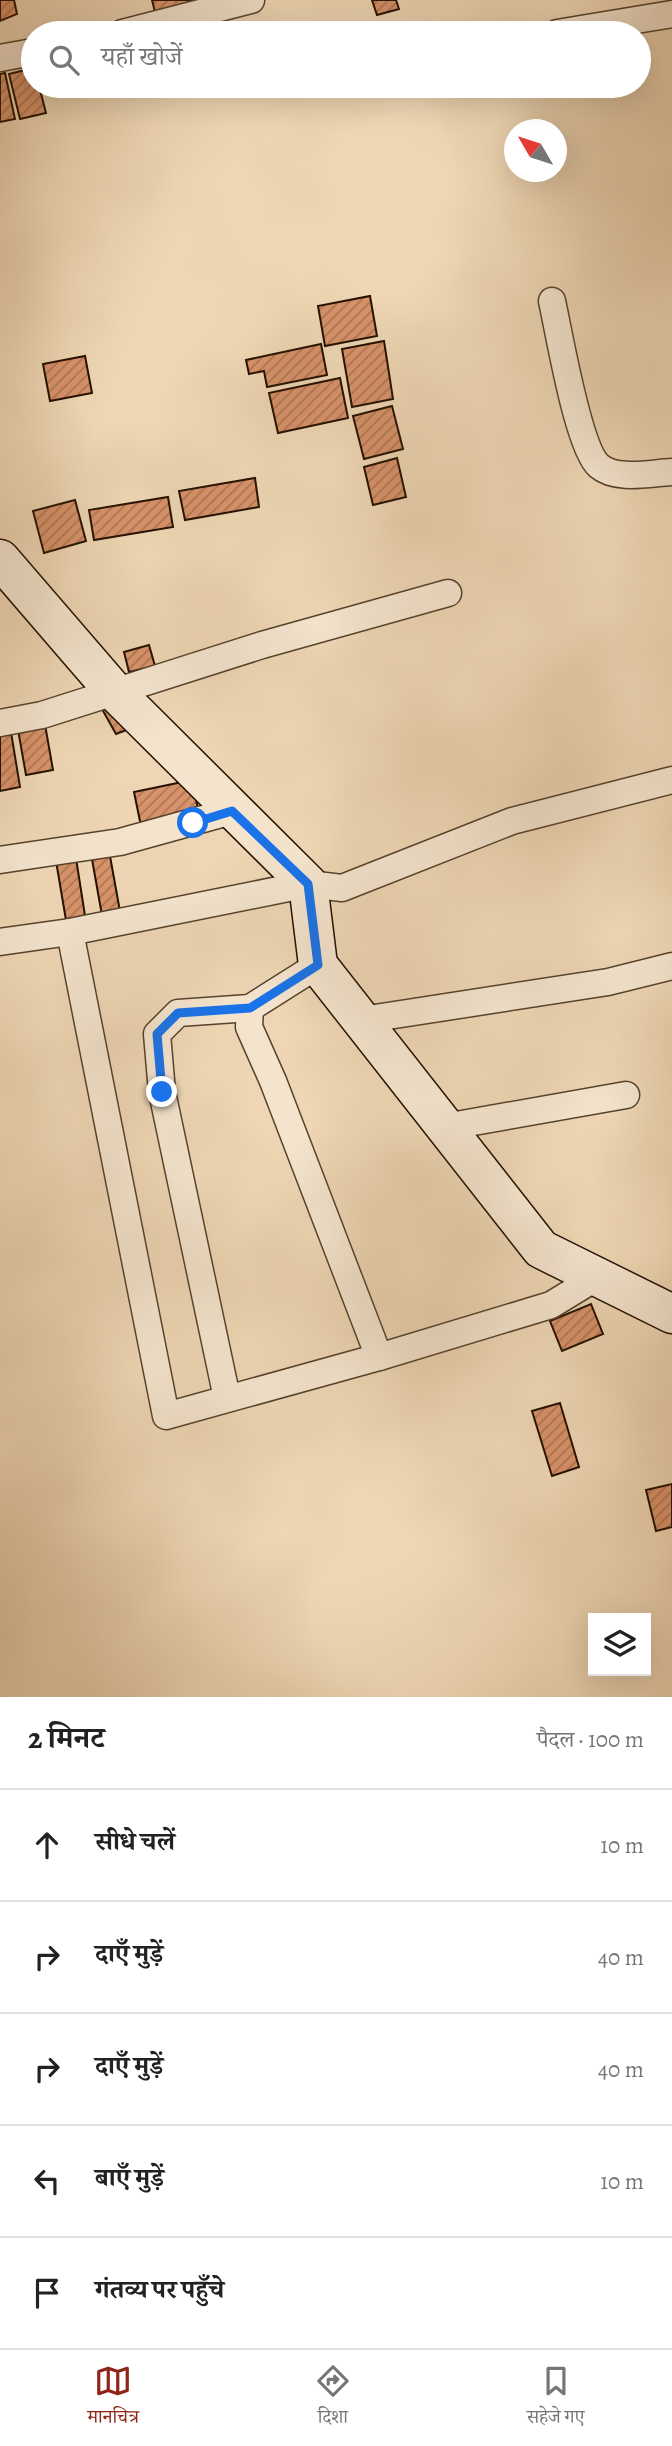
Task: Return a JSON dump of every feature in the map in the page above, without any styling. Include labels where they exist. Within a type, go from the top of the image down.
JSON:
[{"type":"street","points":[[169,21],[251,0]]},
{"type":"street","points":[[630,21],[672,14]]},
{"type":"street","points":[[0,58],[21,54]]},
{"type":"street","points":[[552,301],[582,435],[598,465],[616,474],[672,472]]},
{"type":"street","points":[[3,569],[113,691],[308,884],[318,965],[541,1249],[672,1314]]},
{"type":"street","points":[[0,723],[41,715],[262,645],[448,593]]},
{"type":"street","points":[[0,942],[70,932],[308,884],[342,888],[512,821],[672,780]]},
{"type":"street","points":[[0,860],[120,842],[232,811]]},
{"type":"street","points":[[70,932],[166,1416],[379,1357],[551,1305],[597,1277]]},
{"type":"street","points":[[228,1398],[162,1092],[157,1034],[178,1013],[250,1008],[318,965]]},
{"type":"street","points":[[362,1020],[608,982],[672,967]]},
{"type":"street","points":[[250,1008],[249,1027],[273,1081],[379,1357]]},
{"type":"street","points":[[445,1127],[626,1095]]},
{"type":"building","points":[[0,0],[14,0],[17,14],[0,21]]},
{"type":"building","points":[[152,0],[202,0],[155,12]]},
{"type":"building","points":[[372,0],[396,0],[399,9],[377,15]]},
{"type":"building","points":[[21,71],[21,98],[42,98],[46,113],[20,119],[9,74]]},
{"type":"building","points":[[5,73],[15,119],[0,122],[0,74]]},
{"type":"building","points":[[370,296],[377,336],[325,346],[318,306]]},
{"type":"building","points":[[384,341],[393,399],[352,407],[342,349]]},
{"type":"building","points":[[321,344],[327,375],[267,387],[264,371],[249,374],[246,360]]},
{"type":"building","points":[[85,356],[92,393],[50,401],[43,364]]},
{"type":"building","points":[[340,378],[348,418],[278,433],[269,393]]},
{"type":"building","points":[[392,406],[403,449],[364,459],[353,416]]},
{"type":"building","points":[[397,458],[406,497],[373,505],[364,467]]},
{"type":"building","points":[[255,478],[259,507],[185,520],[179,491]]},
{"type":"building","points":[[168,497],[173,527],[94,540],[89,510]]},
{"type":"building","points":[[75,500],[86,541],[44,553],[33,511]]},
{"type":"building","points":[[149,645],[155,666],[129,672],[124,652]]},
{"type":"building","points":[[98,702],[137,726],[116,734]]},
{"type":"building","points":[[44,719],[53,770],[26,775],[17,724]]},
{"type":"building","points":[[10,726],[20,787],[0,791],[0,728]]},
{"type":"building","points":[[192,780],[199,814],[141,826],[134,792]]},
{"type":"building","points":[[108,845],[121,917],[103,921],[90,848]]},
{"type":"building","points":[[75,852],[86,922],[67,926],[55,855]]},
{"type":"building","points":[[591,1304],[603,1334],[562,1351],[550,1321]]},
{"type":"building","points":[[560,1403],[579,1467],[552,1476],[532,1411]]},
{"type":"building","points":[[672,1484],[672,1527],[656,1531],[646,1490]]},
{"type":"route","points":[[162,1092],[157,1034],[178,1013],[250,1008],[318,965],[308,884],[232,811],[193,823]]}]
